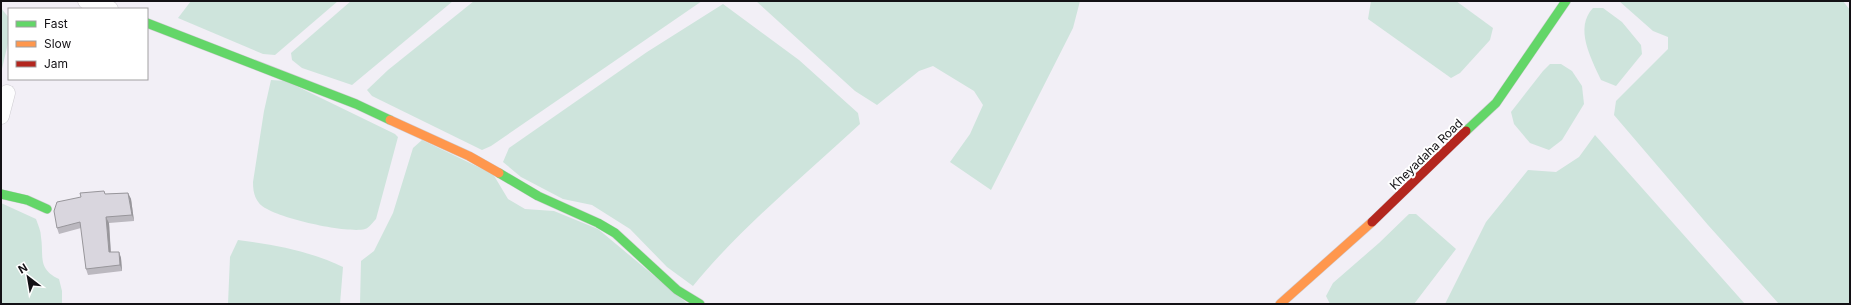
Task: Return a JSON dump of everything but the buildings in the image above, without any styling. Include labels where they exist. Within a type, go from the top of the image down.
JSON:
[{"type":"street","points":[[86,1],[107,8]]},
{"type":"street","name":"Kheyadaha Road","points":[[1280,304],[1383,212],[1496,103],[1566,1]]},
{"type":"street","points":[[148,23],[356,104],[469,156],[538,196],[598,223],[615,233],[677,290],[700,304]]},
{"type":"street","points":[[1,116],[7,93]]},
{"type":"street","points":[[1,194],[27,200],[47,209]]},
{"type":"shaded area","points":[[191,1],[338,1],[275,55],[263,54],[178,18]]},
{"type":"shaded area","points":[[351,1],[453,1],[352,85],[302,68],[292,60],[291,53]]},
{"type":"shaded area","points":[[474,1],[702,1],[491,146],[482,150],[372,96],[367,90],[388,70]]},
{"type":"shaded area","points":[[756,1],[1080,1],[1073,28],[991,190],[950,162],[970,134],[983,105],[974,91],[933,66],[919,71],[877,105],[855,91]]},
{"type":"shaded area","points":[[1371,1],[1456,1],[1493,28],[1490,40],[1460,73],[1451,78],[1368,19]]},
{"type":"shaded area","points":[[1619,1],[1843,1],[1850,10],[1850,304],[1779,304],[1708,225],[1614,115],[1616,101],[1668,49],[1668,37],[1653,31]]},
{"type":"shaded area","points":[[723,4],[799,60],[858,113],[860,124],[752,222],[693,286],[667,267],[630,229],[592,205],[563,199],[521,177],[503,162],[509,148],[647,52]]},
{"type":"shaded area","points":[[1,8],[8,17],[8,43],[1,73]]},
{"type":"shaded area","points":[[1593,8],[1603,8],[1622,22],[1641,45],[1642,54],[1616,86],[1601,80],[1586,43],[1585,25],[1587,16]]},
{"type":"shaded area","points":[[1550,64],[1561,64],[1572,71],[1582,86],[1584,104],[1562,140],[1549,150],[1530,143],[1514,124],[1511,112]]},
{"type":"shaded area","points":[[271,80],[286,81],[395,134],[398,137],[376,219],[365,229],[356,230],[327,227],[292,219],[277,214],[257,201],[254,193],[253,182],[264,111]]},
{"type":"shaded area","points":[[1595,135],[1745,304],[1445,304],[1486,222],[1528,170],[1556,172],[1579,157]]},
{"type":"shaded area","points":[[422,140],[493,174],[508,199],[525,209],[554,211],[598,229],[688,304],[360,304],[361,261],[374,251],[393,213],[413,148]]},
{"type":"shaded area","points":[[1,203],[36,219],[41,235],[44,266],[47,271],[59,279],[62,291],[62,304],[1,304]]},
{"type":"shaded area","points":[[1409,214],[1416,214],[1456,249],[1414,304],[1330,304],[1326,296],[1333,283],[1379,243]]},
{"type":"shaded area","points":[[238,240],[292,249],[331,261],[343,267],[340,304],[228,304],[230,257]]},
{"type":"traffic: fast","points":[[1466,131],[1496,103],[1566,1]]},
{"type":"traffic: fast","points":[[148,23],[356,104],[390,120]]},
{"type":"traffic: fast","points":[[499,173],[538,196],[598,223],[615,233],[677,290],[700,304]]},
{"type":"traffic: fast","points":[[1,194],[27,200],[47,209]]},
{"type":"traffic: slow","points":[[390,120],[469,156],[499,173]]},
{"type":"traffic: slow","points":[[1280,304],[1372,222]]},
{"type":"traffic: jam","points":[[1372,222],[1466,131]]}]
